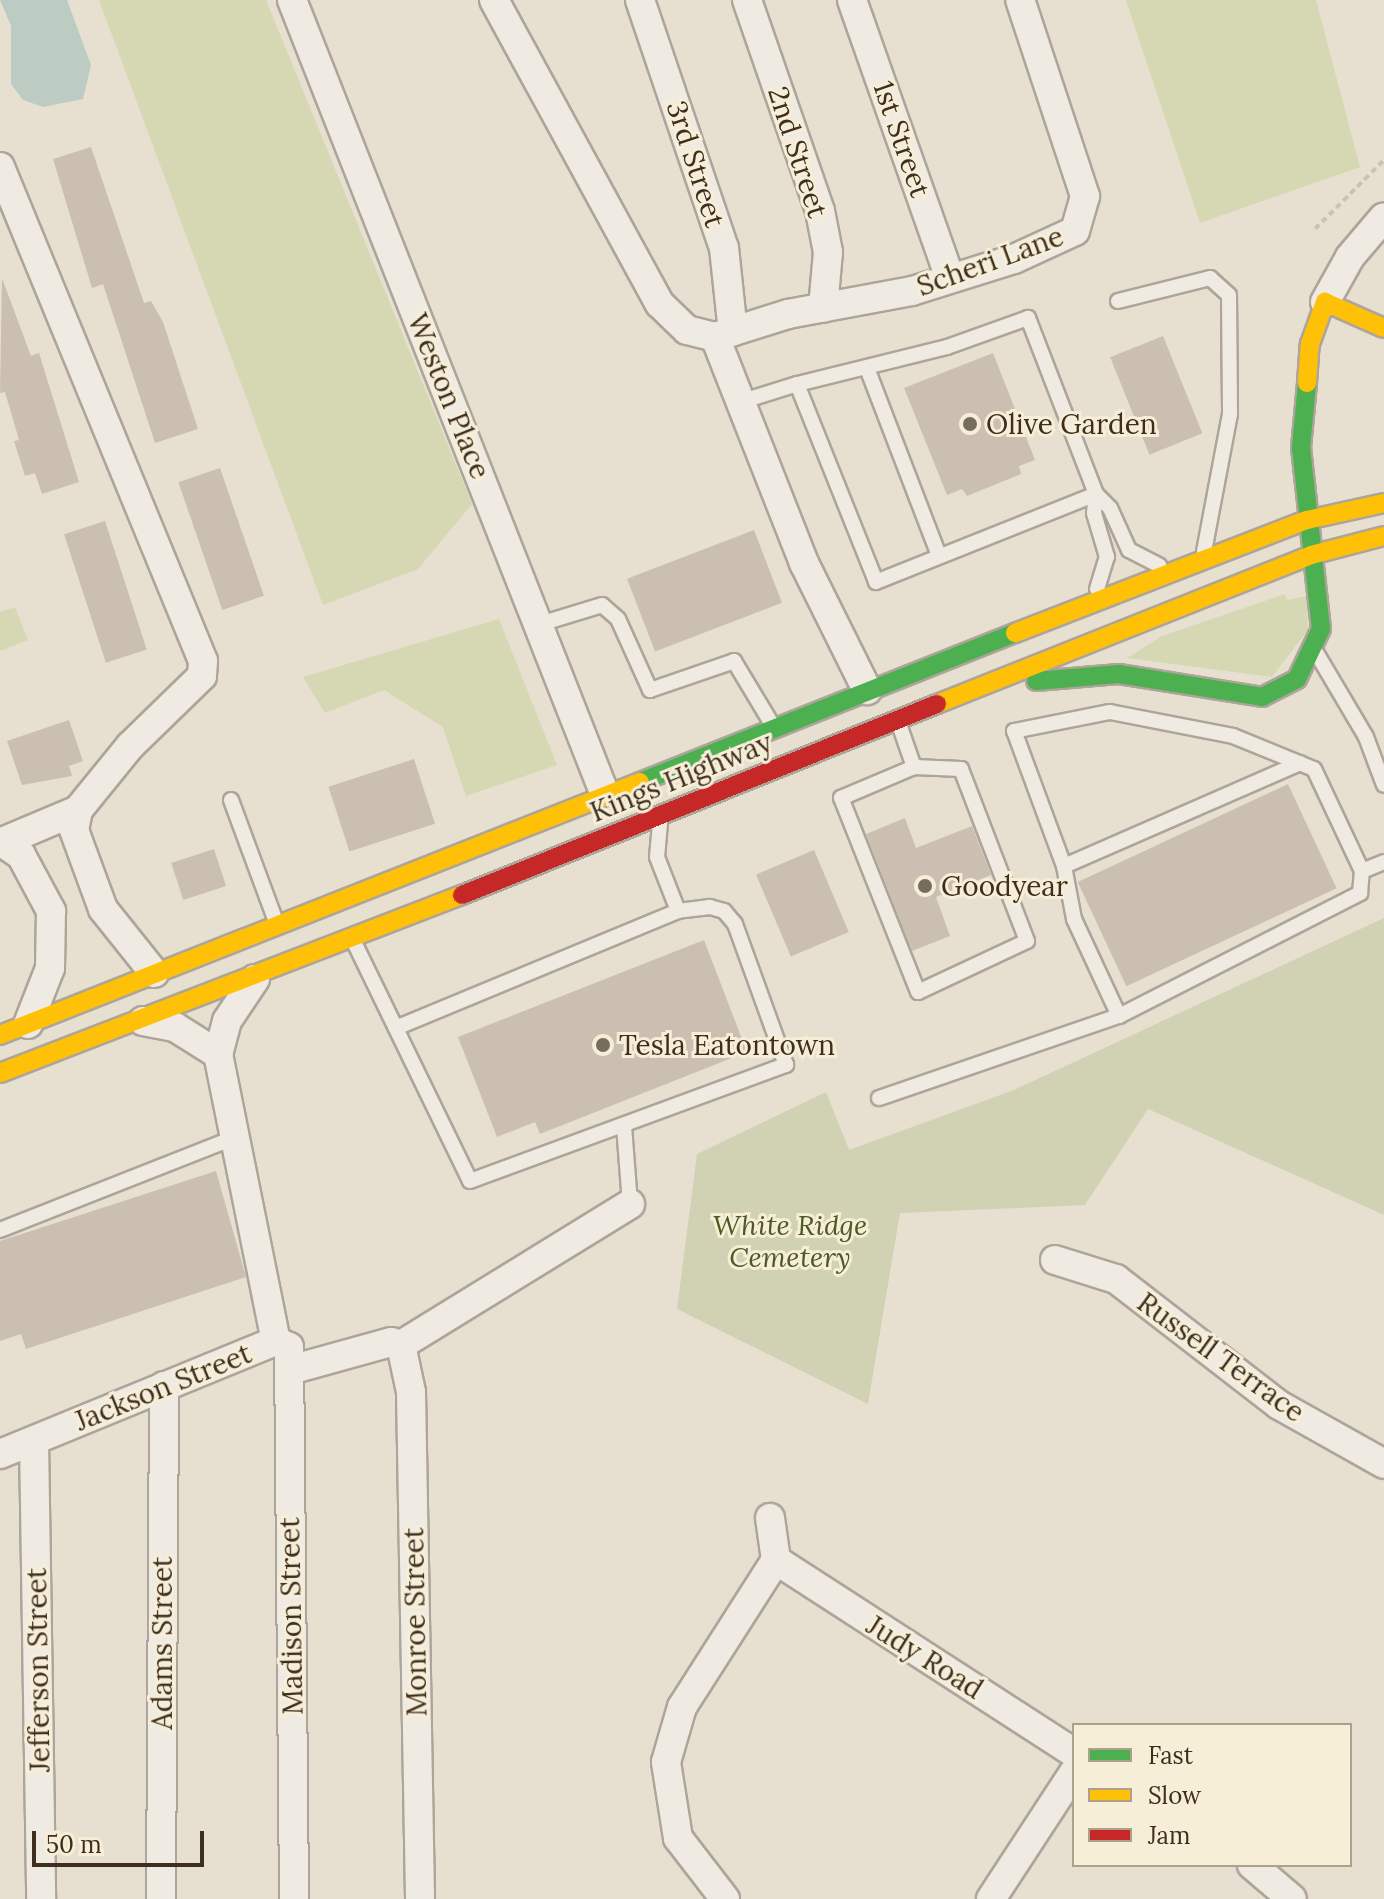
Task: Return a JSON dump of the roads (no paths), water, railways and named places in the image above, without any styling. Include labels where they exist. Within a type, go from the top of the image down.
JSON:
[{"type":"main road","points":[[941,702],[1069,674],[1119,674],[1262,697],[1297,679],[1315,652],[1321,606],[1307,520],[1302,393],[1325,302],[1384,328]]},
{"type":"main road","name":"Kings Highway","points":[[0,1035],[604,792],[1195,563],[1307,520],[1384,503]]},
{"type":"main road","name":"Kings Highway","points":[[0,1073],[255,979],[1311,555],[1384,536]]},
{"type":"street","name":"Weston Place","points":[[292,0],[604,792]]},
{"type":"street","points":[[494,0],[660,304],[687,330],[724,334],[740,402],[804,563],[867,690]]},
{"type":"street","name":"3rd Street","points":[[640,0],[724,248],[724,334]]},
{"type":"street","name":"2nd Street","points":[[747,0],[820,211],[828,252],[823,308]]},
{"type":"street","name":"1st Street","points":[[852,0],[950,278]]},
{"type":"street","name":"Scheri Lane","points":[[724,334],[950,278],[1075,231],[1086,208],[1020,0]]},
{"type":"street","points":[[0,167],[203,661],[202,676],[130,746],[78,810],[2,843],[30,867],[51,911],[50,968],[28,1024]]},
{"type":"street","points":[[1325,302],[1350,257],[1384,217]]},
{"type":"street","points":[[78,810],[74,830],[81,862],[103,909],[154,973]]},
{"type":"street","points":[[139,1021],[175,1027],[218,1054],[227,1021],[255,979]]},
{"type":"street","name":"Jackson Street","points":[[0,1454],[276,1341],[218,1054]]},
{"type":"street","name":"Jackson Street","points":[[290,1370],[391,1342],[401,1345],[630,1204]]},
{"type":"street","name":"Russell Terrace","points":[[1055,1260],[1116,1279],[1279,1405],[1384,1464]]},
{"type":"street","name":"Madison Street","points":[[276,1341],[289,1347],[290,1370],[294,1899]]},
{"type":"street","name":"Monroe Street","points":[[401,1345],[411,1392],[420,1899]]},
{"type":"street","name":"Adams Street","points":[[161,1899],[164,1386]]},
{"type":"street","name":"Jefferson Street","points":[[34,1441],[41,1899]]},
{"type":"street","points":[[725,1899],[678,1838],[666,1762],[682,1707],[776,1560],[770,1518]]},
{"type":"street","name":"Judy Road","points":[[776,1560],[1072,1752]]},
{"type":"street","points":[[991,1899],[1072,1775]]},
{"type":"street","points":[[1254,1867],[1292,1899]]},
{"type":"lane","points":[[740,402],[797,384],[867,368],[1028,318],[1096,494],[1141,560],[1195,563],[1230,414],[1229,295],[1210,278],[1118,301]]},
{"type":"lane","points":[[867,368],[939,556]]},
{"type":"lane","points":[[797,384],[876,582],[1096,494]]},
{"type":"lane","points":[[1078,608],[1096,591],[1107,557],[1094,513],[1096,494]]},
{"type":"lane","points":[[540,624],[602,605],[618,619],[650,690],[734,661],[773,726]]},
{"type":"lane","points":[[1315,652],[1366,737],[1384,785]]},
{"type":"lane","points":[[879,1098],[1119,1016],[1360,893],[1362,871],[1314,769],[1193,724],[1110,712],[1014,731],[1064,866],[1074,919],[1119,1016]]},
{"type":"lane","points":[[897,720],[914,767]]},
{"type":"lane","points":[[1064,866],[1300,763]]},
{"type":"lane","points":[[914,767],[961,769],[1027,941],[918,992],[841,798],[914,767]]},
{"type":"lane","points":[[231,800],[277,924]]},
{"type":"lane","points":[[661,816],[657,857],[678,911]]},
{"type":"lane","points":[[1362,871],[1384,862]]},
{"type":"lane","points":[[353,940],[470,1181],[786,1065],[735,924],[724,911],[710,907],[678,911],[396,1028]]},
{"type":"lane","points":[[624,1126],[630,1204]]},
{"type":"lane","points":[[0,1230],[236,1137]]},
{"type":"place","name":"Olive Garden","points":[[970,424]]},
{"type":"place","name":"Goodyear","points":[[925,886]]},
{"type":"place","name":"Tesla Eatontown","points":[[603,1045]]},
{"type":"park label","name":"White Ridge Cemetery","points":[[790,1241]]}]
